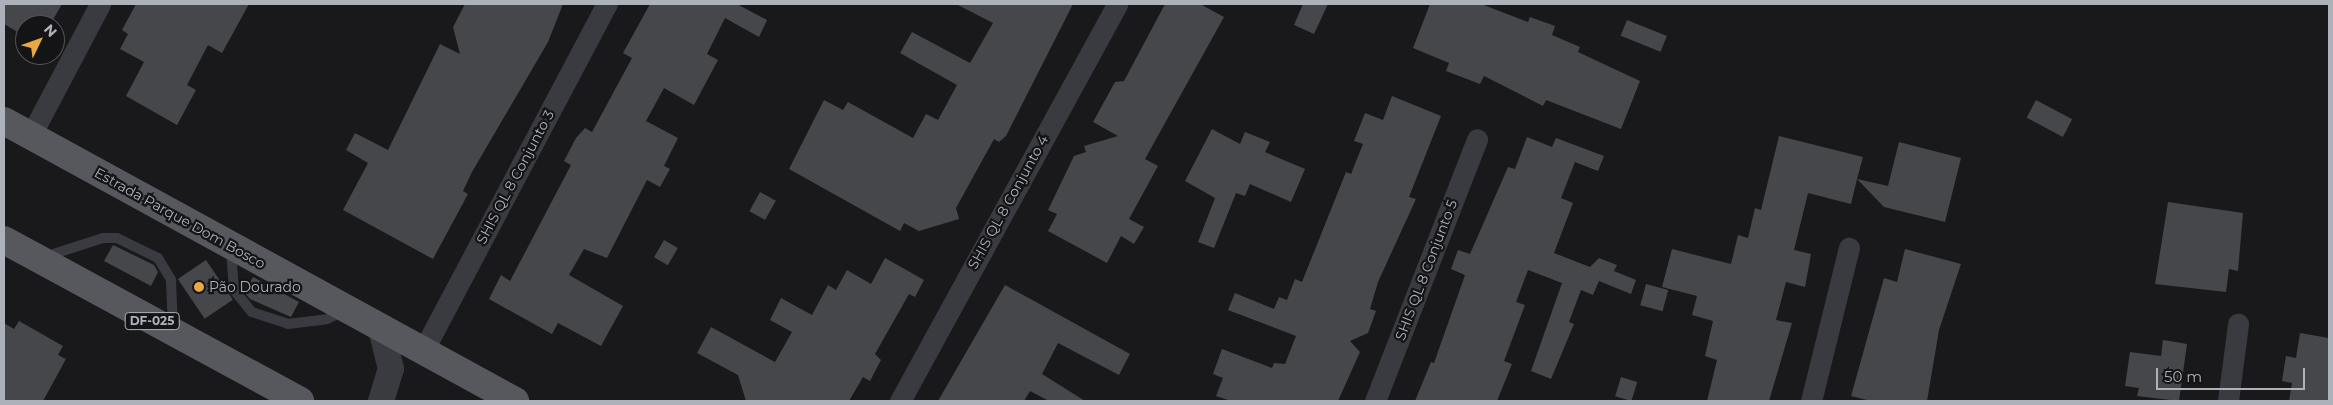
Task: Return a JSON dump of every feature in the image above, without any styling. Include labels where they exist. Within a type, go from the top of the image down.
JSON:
[{"type":"main road","name":"Estrada Parque Dom Bosco","points":[[4,121],[515,401]]},
{"type":"main road","name":"DF-025","points":[[4,240],[300,401]]},
{"type":"street","points":[[31,135],[100,4]]},
{"type":"street","name":"SHIS QL 8 Conjunto 3","points":[[423,351],[606,4]]},
{"type":"street","name":"SHIS QL 8 Conjunto 4","points":[[900,401],[1117,4]]},
{"type":"street","name":"SHIS QL 8 Conjunto 5","points":[[1375,401],[1476,139]]},
{"type":"street","points":[[1810,401],[1848,248]]},
{"type":"street","points":[[2228,401],[2238,324]]},
{"type":"street","points":[[381,329],[391,369],[381,401]]},
{"type":"lane","points":[[38,259],[103,238],[117,238],[150,254],[166,265],[171,280],[173,332]]},
{"type":"lane","points":[[231,246],[234,290],[252,312],[288,324],[328,319],[347,310]]},
{"type":"building","points":[[4,4],[62,4],[56,15],[15,15],[15,31],[4,24]]},
{"type":"building","points":[[136,4],[249,4],[222,53],[208,45],[187,85],[196,90],[177,125],[126,96],[144,62],[120,49],[128,34],[122,30]]},
{"type":"building","points":[[465,4],[563,4],[548,42],[472,172],[463,191],[468,194],[433,259],[343,210],[368,163],[346,150],[355,133],[388,150],[440,44],[460,54],[453,27]]},
{"type":"building","points":[[650,4],[737,4],[767,20],[759,37],[725,18],[707,54],[718,60],[694,105],[664,88],[646,121],[678,138],[664,166],[670,169],[660,187],[647,180],[607,258],[584,249],[569,275],[623,306],[601,346],[558,323],[552,334],[489,299],[501,275],[510,281],[571,165],[564,161],[576,138],[585,128],[592,132],[632,58],[623,53]]},
{"type":"building","points":[[956,4],[1073,4],[1006,136],[999,142],[994,139],[956,208],[959,219],[919,231],[904,223],[900,231],[789,169],[824,100],[843,110],[848,102],[913,138],[926,114],[938,120],[957,85],[900,53],[912,32],[970,63],[993,23]]},
{"type":"building","points":[[1165,4],[1200,4],[1224,17],[1145,159],[1158,166],[1129,219],[1144,227],[1134,244],[1121,236],[1107,263],[1048,231],[1057,214],[1048,210],[1074,156],[1086,152],[1084,146],[1118,136],[1093,122],[1115,82],[1124,81]]},
{"type":"building","points":[[1303,4],[1328,4],[1314,34],[1294,25]]},
{"type":"building","points":[[1430,4],[1481,4],[1528,22],[1530,17],[1555,26],[1552,35],[1580,47],[1578,52],[1640,81],[1621,129],[1546,100],[1543,106],[1484,76],[1480,84],[1446,71],[1449,63],[1413,48]]},
{"type":"building","points":[[1627,20],[1667,36],[1661,52],[1621,36]]},
{"type":"building","points":[[1392,96],[1441,116],[1409,197],[1416,199],[1378,282],[1370,309],[1376,311],[1368,333],[1350,341],[1360,352],[1338,401],[1231,401],[1216,396],[1223,378],[1213,374],[1222,349],[1272,368],[1274,363],[1285,364],[1296,336],[1228,310],[1235,293],[1274,309],[1279,297],[1287,300],[1295,279],[1302,282],[1346,172],[1351,174],[1363,144],[1354,141],[1365,113],[1383,120]]},
{"type":"building","points":[[2036,100],[2072,119],[2063,137],[2027,118]]},
{"type":"building","points":[[1212,129],[1240,144],[1245,132],[1270,142],[1265,152],[1305,169],[1291,202],[1250,184],[1245,196],[1236,193],[1214,248],[1198,242],[1215,198],[1185,181]]},
{"type":"building","points":[[1779,136],[1863,157],[1851,204],[1808,193],[1794,250],[1811,254],[1805,287],[1786,282],[1776,320],[1792,323],[1769,401],[1707,401],[1717,360],[1705,356],[1713,321],[1692,315],[1697,296],[1662,287],[1672,249],[1731,264],[1738,235],[1748,238],[1755,208],[1761,210]]},
{"type":"building","points":[[1527,137],[1552,147],[1556,138],[1604,156],[1598,171],[1575,162],[1561,198],[1573,203],[1554,253],[1590,267],[1599,258],[1617,265],[1614,271],[1636,280],[1631,294],[1599,281],[1593,295],[1581,290],[1569,322],[1574,324],[1551,379],[1531,371],[1562,283],[1528,270],[1516,302],[1525,305],[1504,361],[1512,364],[1497,401],[1415,401],[1431,362],[1434,363],[1465,275],[1451,269],[1458,250],[1470,254],[1508,167],[1515,169]]},
{"type":"building","points":[[1899,142],[1961,158],[1945,222],[1884,207],[1857,179],[1888,186]]},
{"type":"building","points":[[760,192],[776,201],[765,220],[749,211]]},
{"type":"building","points":[[2168,202],[2243,213],[2238,271],[2229,269],[2226,292],[2155,284]]},
{"type":"building","points":[[664,240],[678,248],[668,265],[654,257]]},
{"type":"building","points":[[113,245],[154,265],[158,272],[151,286],[104,261]]},
{"type":"building","points":[[1905,249],[1961,264],[1939,330],[1927,401],[1871,401],[1851,396],[1884,278],[1897,282]]},
{"type":"building","points":[[885,258],[924,280],[915,297],[909,294],[875,354],[881,360],[870,381],[863,377],[849,401],[746,401],[738,375],[697,353],[711,327],[775,362],[792,332],[770,320],[781,298],[812,315],[828,285],[836,290],[847,270],[871,284]]},
{"type":"building","points":[[206,260],[233,300],[205,319],[178,279]]},
{"type":"building","points":[[253,277],[299,302],[291,317],[250,299],[244,292]]},
{"type":"building","points":[[1646,284],[1668,290],[1663,311],[1640,305]]},
{"type":"building","points":[[1005,285],[1130,354],[1119,375],[1058,343],[1042,374],[1085,401],[1049,401],[1030,391],[1024,401],[938,401]]},
{"type":"building","points":[[19,321],[63,346],[58,355],[66,359],[43,401],[4,401],[4,323],[14,329]]},
{"type":"building","points":[[2300,333],[2329,338],[2329,401],[2289,401],[2292,383],[2282,381],[2286,356],[2296,358]]},
{"type":"building","points":[[2163,340],[2187,344],[2179,401],[2137,396],[2139,388],[2125,386],[2130,352],[2161,356]]},
{"type":"building","points":[[1621,377],[1637,382],[1631,401],[1615,396]]},
{"type":"place","name":"Pão Dourado","points":[[199,287]]}]
